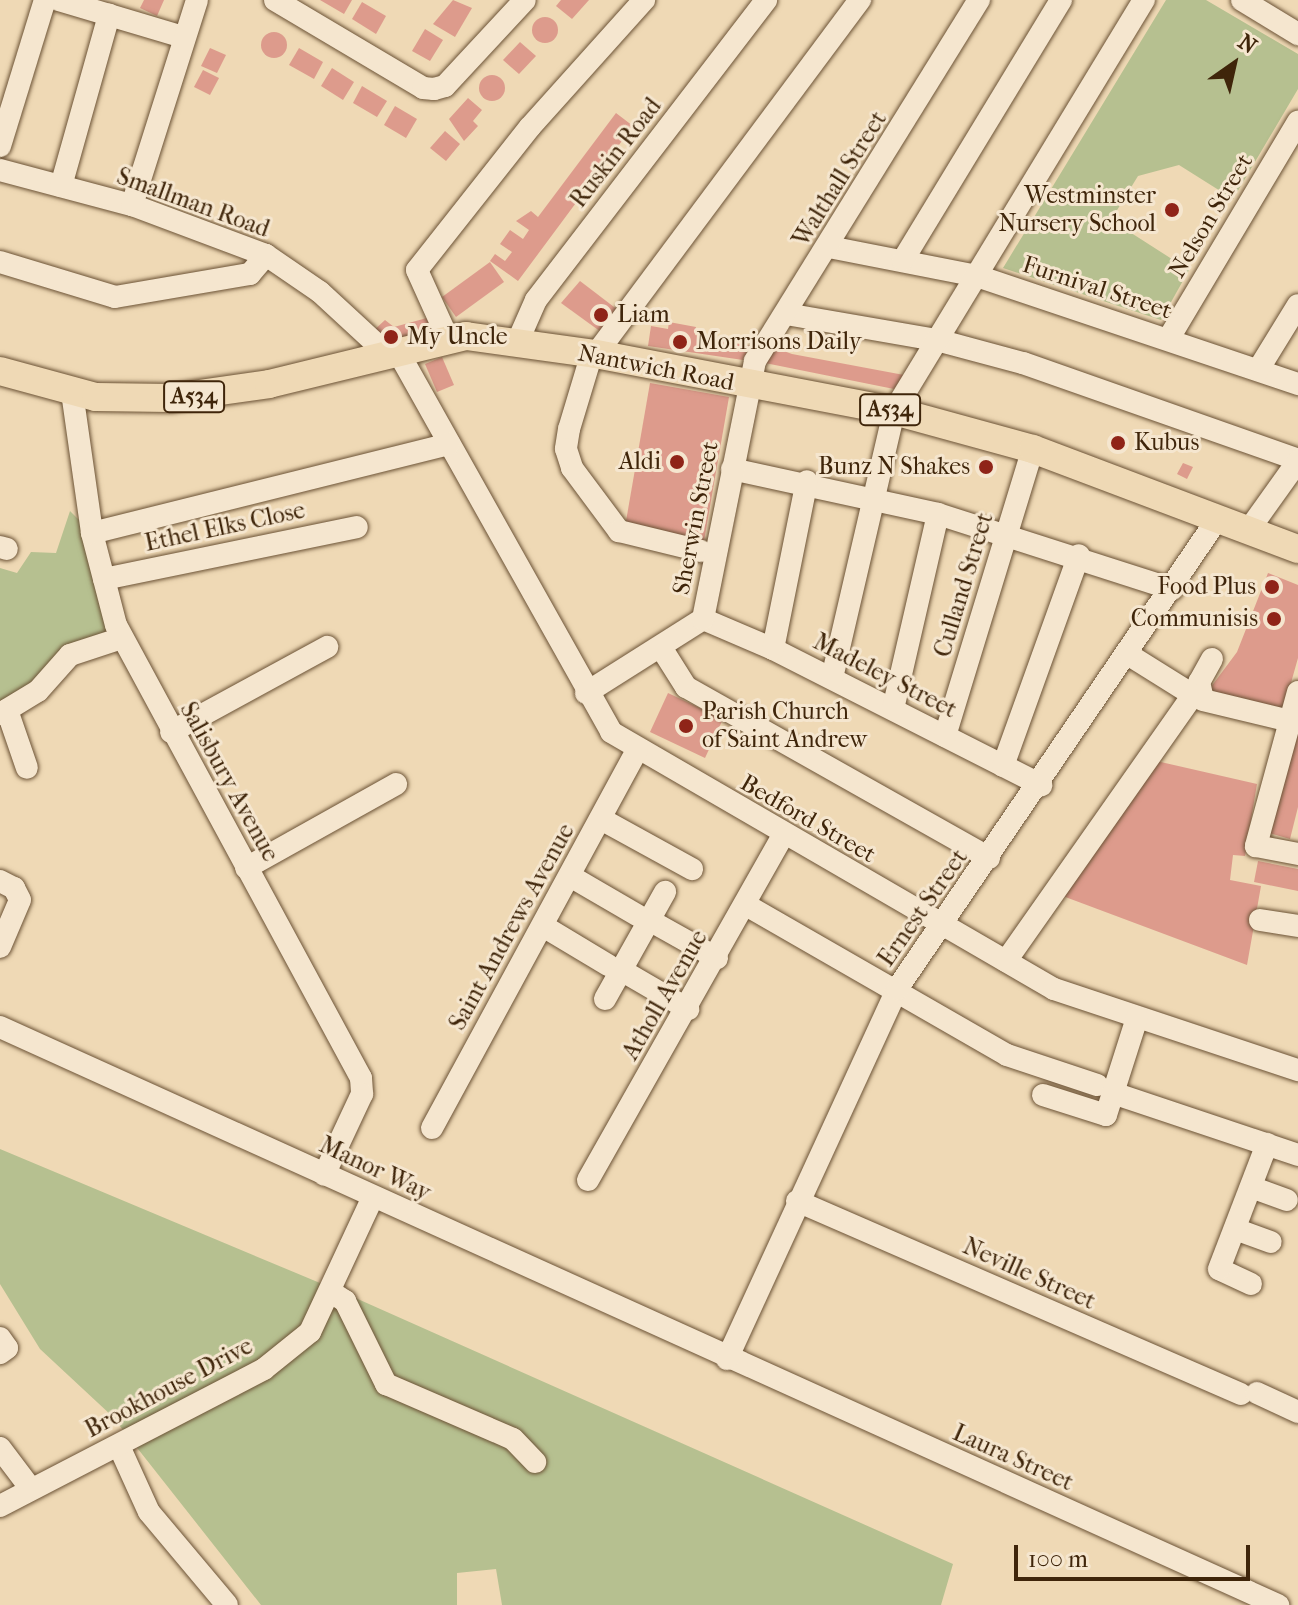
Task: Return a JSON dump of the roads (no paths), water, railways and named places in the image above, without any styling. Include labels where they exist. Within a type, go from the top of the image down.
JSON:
[{"type":"main road","name":"Nantwich Road","points":[[0,371],[72,392],[130,399],[193,397],[466,336],[594,354],[894,411],[1033,449],[1298,549]]},
{"type":"street","points":[[0,146],[45,0]]},
{"type":"street","points":[[59,0],[183,37]]},
{"type":"street","points":[[132,205],[197,0]]},
{"type":"street","points":[[275,0],[423,88],[434,89],[445,86],[525,0]]},
{"type":"street","points":[[449,341],[417,270],[530,127],[644,0]]},
{"type":"street","name":"Ruskin Road","points":[[517,343],[536,300],[766,0]]},
{"type":"street","points":[[701,551],[619,531],[572,468],[566,449],[569,429],[594,354],[860,0]]},
{"type":"street","name":"Walthall Street","points":[[746,385],[755,361],[829,247],[979,0]]},
{"type":"street","points":[[903,260],[1061,0]]},
{"type":"street","points":[[832,678],[894,411],[1144,0]]},
{"type":"street","points":[[1242,0],[1298,34]]},
{"type":"street","points":[[61,186],[109,15]]},
{"type":"street","name":"Nelson Street","points":[[1169,338],[1298,122]]},
{"type":"street","name":"Smallman Road","points":[[0,170],[132,205],[266,255],[320,292],[392,352]]},
{"type":"street","name":"Furnival Street","points":[[829,247],[977,276],[1169,338],[1298,384]]},
{"type":"street","points":[[0,262],[115,297],[250,274],[266,255]]},
{"type":"street","points":[[1258,370],[1298,305]]},
{"type":"street","points":[[786,314],[937,340],[1067,376],[1298,461],[1248,531]]},
{"type":"street","name":"Bedford Street","points":[[392,352],[449,444],[586,693],[611,732],[637,750],[1054,989],[1298,1070]]},
{"type":"street","name":"Sherwin Street","points":[[586,693],[662,649],[703,619],[746,385]]},
{"type":"street","name":"Salisbury Avenue","points":[[72,392],[92,533],[122,638],[361,1078],[362,1094],[324,1175]]},
{"type":"street","points":[[92,533],[449,444]]},
{"type":"street","name":"Culland Street","points":[[945,736],[1033,449]]},
{"type":"street","points":[[732,469],[874,496],[1079,555],[1172,589]]},
{"type":"street","points":[[773,649],[807,481]]},
{"type":"street","points":[[893,709],[938,514]]},
{"type":"street","name":"Ernest Street","points":[[727,1359],[897,989],[1041,785],[1218,518]]},
{"type":"street","name":"Ethel Elks Close","points":[[104,579],[357,527]]},
{"type":"street","points":[[1003,766],[1079,555]]},
{"type":"street","name":"Madeley Street","points":[[703,619],[773,649],[1041,785]]},
{"type":"street","points":[[27,768],[4,712],[38,691],[70,655],[122,638]]},
{"type":"street","points":[[171,732],[327,647]]},
{"type":"street","points":[[662,649],[686,687],[989,858]]},
{"type":"street","points":[[1006,961],[1193,695],[1129,655]]},
{"type":"street","points":[[1212,659],[1199,682],[1203,700],[1290,721]]},
{"type":"street","points":[[1298,692],[1256,846],[1298,854]]},
{"type":"street","name":"Saint Andrews Avenue","points":[[432,1128],[637,750]]},
{"type":"street","points":[[246,868],[396,784]]},
{"type":"street","points":[[601,819],[692,869]]},
{"type":"street","name":"Atholl Avenue","points":[[588,1180],[717,958],[784,834]]},
{"type":"street","points":[[570,876],[717,958]]},
{"type":"street","points":[[0,881],[14,888],[20,900],[0,947]]},
{"type":"street","points":[[600,994],[659,888]]},
{"type":"street","points":[[746,905],[1030,1066],[1298,1155]]},
{"type":"street","points":[[1260,920],[1298,926]]},
{"type":"street","points":[[543,926],[688,1009]]},
{"type":"street","points":[[1043,1095],[1106,1115],[1105,1089],[1137,1018]]},
{"type":"street","name":"Manor Way","points":[[0,1027],[727,1359]]},
{"type":"street","points":[[1251,1284],[1219,1269],[1267,1144]]},
{"type":"street","points":[[1251,1187],[1287,1200]]},
{"type":"street","name":"Brookhouse Drive","points":[[0,1506],[264,1369],[310,1332],[373,1197]]},
{"type":"street","name":"Neville Street","points":[[797,1201],[1249,1394],[1298,1412]]},
{"type":"street","points":[[1235,1229],[1271,1242]]},
{"type":"street","points":[[331,1292],[345,1301],[386,1384],[513,1439],[535,1462]]},
{"type":"street","points":[[0,1338],[7,1348],[0,1353]]},
{"type":"street","name":"Laura Street","points":[[727,1359],[1278,1605]]},
{"type":"street","points":[[119,1446],[149,1512],[215,1601]]},
{"type":"street","points":[[0,1448],[31,1489]]},
{"type":"place","name":"Westminster Nursery School","points":[[1172,210]]},
{"type":"place","name":"Liam","points":[[601,315]]},
{"type":"place","name":"My Uncle","points":[[391,337]]},
{"type":"place","name":"Morrisons Daily","points":[[680,342]]},
{"type":"place","name":"Kubus","points":[[1118,443]]},
{"type":"place","name":"Aldi","points":[[677,462]]},
{"type":"place","name":"Bunz N Shakes","points":[[986,467]]},
{"type":"place","name":"Food Plus","points":[[1272,587]]},
{"type":"place","name":"Communisis","points":[[1274,619]]},
{"type":"place","name":"Parish Church of Saint Andrew","points":[[686,726]]}]
